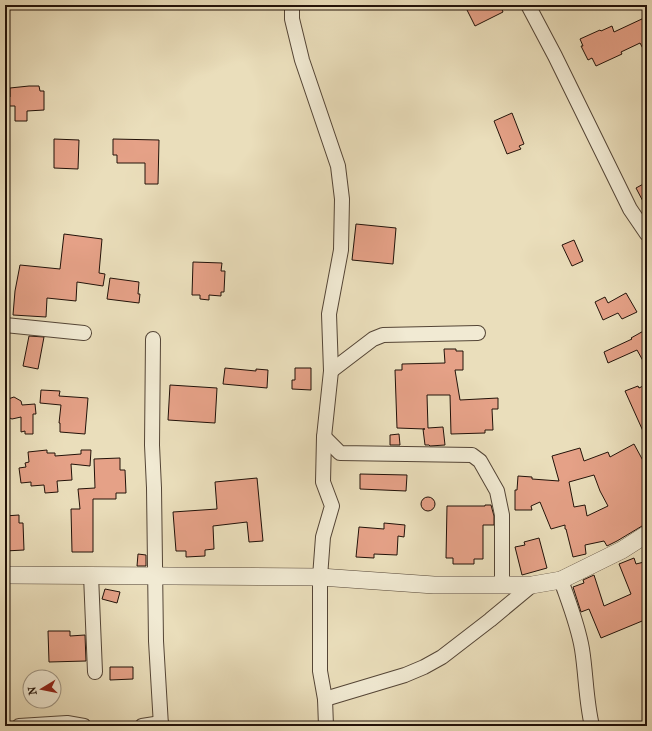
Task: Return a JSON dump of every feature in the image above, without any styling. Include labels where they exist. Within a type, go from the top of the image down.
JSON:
[{"type":"street","points":[[292,5],[292,19],[302,60],[338,166],[342,199],[341,250],[329,314],[331,371],[324,437],[323,482],[332,506],[323,538],[320,577],[320,671],[325,699],[326,726]]},
{"type":"street","points":[[528,5],[555,56],[630,209],[647,234]]},
{"type":"street","points":[[5,325],[84,333]]},
{"type":"street","points":[[331,371],[373,338],[383,336],[478,334]]},
{"type":"street","points":[[142,726],[161,724],[156,641],[152,445],[153,339]]},
{"type":"street","points":[[324,437],[340,453],[472,455],[480,461],[497,491],[502,515],[502,585]]},
{"type":"street","points":[[5,575],[320,577],[434,585],[532,585],[561,580],[622,550],[647,534]]},
{"type":"street","points":[[91,575],[94,672]]},
{"type":"street","points":[[561,580],[573,614],[581,647],[592,726]]},
{"type":"street","points":[[325,699],[405,675],[424,667],[454,648],[532,585]]},
{"type":"street","points":[[18,726],[67,723],[84,726]]},
{"type":"building","points":[[472,5],[500,5],[503,12],[475,26],[466,8]]},
{"type":"building","points":[[644,18],[647,25],[647,56],[640,43],[621,52],[622,54],[596,66],[592,58],[588,60],[581,46],[583,46],[580,39],[612,26],[614,32]]},
{"type":"building","points":[[39,86],[40,91],[44,91],[44,110],[27,111],[27,121],[15,121],[15,106],[5,106],[5,97],[10,97],[10,88]]},
{"type":"building","points":[[512,113],[524,144],[519,146],[521,149],[507,154],[494,121]]},
{"type":"building","points":[[54,139],[79,140],[78,169],[54,168]]},
{"type":"building","points":[[113,139],[159,140],[158,184],[145,184],[145,163],[117,163],[117,155],[113,155]]},
{"type":"building","points":[[647,182],[647,209],[636,188]]},
{"type":"building","points":[[356,224],[396,228],[393,264],[352,260]]},
{"type":"building","points":[[64,234],[102,239],[99,273],[105,274],[103,286],[77,282],[76,301],[47,298],[46,317],[13,315],[15,291],[20,265],[60,269]]},
{"type":"building","points":[[574,240],[583,261],[572,266],[562,245]]},
{"type":"building","points":[[193,262],[222,263],[221,271],[225,271],[224,292],[221,292],[221,296],[209,295],[209,300],[200,299],[200,295],[192,295]]},
{"type":"building","points":[[110,278],[139,282],[139,303],[107,299]]},
{"type":"building","points":[[626,293],[637,312],[622,319],[618,313],[603,320],[595,302],[605,297],[608,303]]},
{"type":"building","points":[[647,329],[647,368],[637,350],[608,363],[604,352],[632,339],[631,338]]},
{"type":"building","points":[[29,336],[44,337],[38,369],[23,366]]},
{"type":"building","points":[[444,349],[456,349],[456,351],[463,351],[463,370],[455,370],[460,400],[498,398],[498,409],[492,409],[493,430],[485,430],[485,433],[451,434],[450,395],[427,395],[428,428],[443,427],[445,445],[430,446],[425,445],[423,429],[425,429],[397,428],[395,370],[402,370],[402,364],[445,363]]},
{"type":"building","points":[[225,368],[256,371],[256,369],[268,370],[267,388],[223,384]]},
{"type":"building","points":[[295,368],[311,368],[311,390],[292,389],[292,380],[295,380]]},
{"type":"building","points":[[647,384],[647,440],[625,391],[638,386],[639,388]]},
{"type":"building","points":[[170,385],[217,388],[215,423],[168,420]]},
{"type":"building","points":[[41,390],[60,391],[59,396],[88,398],[85,434],[60,432],[59,423],[61,405],[40,403]]},
{"type":"building","points":[[14,397],[21,401],[22,405],[35,404],[36,414],[33,414],[33,434],[25,434],[25,431],[21,432],[21,417],[12,419],[5,416],[5,400]]},
{"type":"building","points":[[399,434],[400,445],[390,445],[390,435]]},
{"type":"building","points":[[634,444],[647,468],[647,504],[643,506],[647,513],[647,524],[617,541],[607,546],[604,541],[585,545],[586,554],[573,557],[565,525],[551,529],[540,502],[531,506],[532,510],[515,510],[515,490],[517,490],[518,476],[532,477],[532,479],[559,481],[552,456],[580,448],[584,461],[608,452],[610,457]],"holes":[[[594,475],[608,506],[587,516],[585,505],[574,507],[569,482]]]},
{"type":"building","points":[[47,450],[47,453],[55,453],[55,456],[81,454],[81,450],[91,450],[90,466],[71,464],[72,480],[57,481],[58,492],[45,493],[44,485],[31,486],[31,482],[21,483],[19,468],[26,467],[25,463],[29,462],[28,452]]},
{"type":"building","points":[[120,458],[120,470],[125,470],[126,493],[116,493],[116,499],[93,499],[93,552],[72,552],[71,509],[80,509],[78,489],[95,488],[94,459]]},
{"type":"building","points":[[360,474],[407,475],[406,491],[360,489]]},
{"type":"building","points":[[257,478],[263,541],[249,542],[247,522],[213,526],[214,549],[205,550],[205,556],[186,557],[186,551],[176,551],[173,512],[217,509],[215,482]]},
{"type":"building","points":[[425,497],[431,497],[435,501],[435,507],[431,511],[425,511],[421,507],[421,501]]},
{"type":"building","points":[[491,505],[494,516],[494,525],[483,525],[483,559],[474,559],[474,564],[453,564],[453,558],[446,558],[447,506]]},
{"type":"building","points":[[19,515],[19,523],[23,523],[24,550],[5,551],[5,516]]},
{"type":"building","points":[[384,523],[405,525],[404,537],[398,536],[397,555],[374,554],[374,558],[356,557],[359,527],[384,529]]},
{"type":"building","points":[[539,538],[547,568],[522,575],[515,547],[525,545],[524,542]]},
{"type":"building","points":[[138,554],[146,555],[146,566],[137,566]]},
{"type":"building","points":[[634,558],[636,564],[644,562],[647,570],[647,619],[601,638],[589,609],[581,612],[573,587],[584,583],[583,580],[594,575],[604,606],[631,594],[619,564]]},
{"type":"building","points":[[105,589],[120,592],[117,603],[102,599]]},
{"type":"building","points":[[48,631],[70,631],[70,636],[85,635],[86,661],[49,662]]},
{"type":"building","points":[[110,667],[133,667],[133,679],[110,680]]}]
